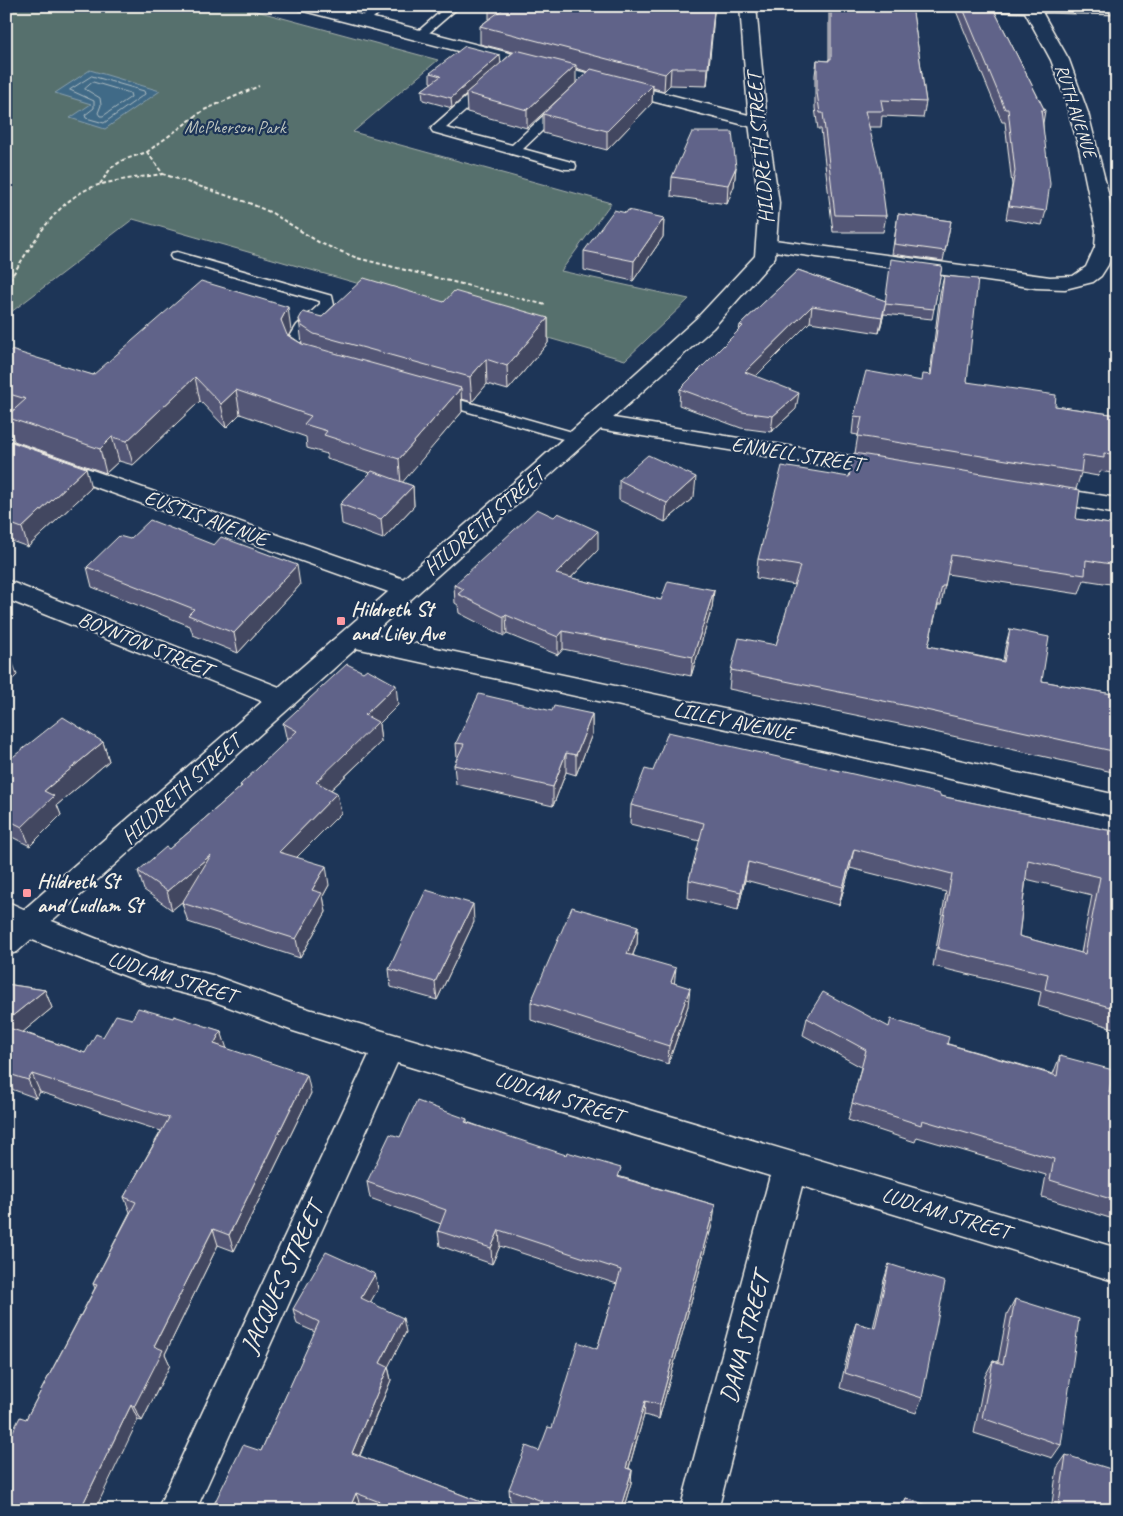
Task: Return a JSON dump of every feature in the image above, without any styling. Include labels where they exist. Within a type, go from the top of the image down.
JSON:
[{"type":"street","points":[[306,6],[758,123]]},
{"type":"street","name":"HILDRETH STREET","points":[[13,927],[283,699],[595,422],[705,323],[765,257],[769,203],[758,123],[748,6]]},
{"type":"street","points":[[986,6],[1117,9]]},
{"type":"street","name":"RUTH AVENUE","points":[[767,245],[1036,282],[1061,284],[1089,276],[1098,263],[1105,246],[1103,217],[1091,151],[1083,121],[1059,60],[1039,26],[1031,7]]},
{"type":"street","name":"ENNELL STREET","points":[[595,422],[910,472]]},
{"type":"street","name":"EUSTIS AVENUE","points":[[6,447],[406,589]]},
{"type":"street","points":[[1018,490],[1117,506]]},
{"type":"street","name":"BOYNTON STREET","points":[[6,589],[283,699]]},
{"type":"street","name":"LILLEY AVENUE","points":[[351,638],[1117,806]]},
{"type":"street","name":"LUDLAM STREET","points":[[13,927],[95,952],[146,971],[212,988],[293,1018],[1117,1265]]},
{"type":"street","name":"JACQUES STREET","points":[[176,1510],[389,1046]]},
{"type":"street","name":"DANA STREET","points":[[699,1510],[790,1166]]},
{"type":"lane","points":[[363,21],[381,6]]},
{"type":"lane","points":[[419,36],[454,6]]},
{"type":"lane","points":[[515,60],[437,129],[570,166]]},
{"type":"lane","points":[[514,150],[589,80]]},
{"type":"lane","points":[[178,256],[327,299],[327,305],[302,328],[292,343],[297,354],[311,363],[320,365]]},
{"type":"lane","points":[[425,395],[577,438]]},
{"type":"path","points":[[100,184],[110,168],[124,160],[147,152],[204,110],[259,86]]},
{"type":"path","points":[[147,152],[163,174]]},
{"type":"path","points":[[6,285],[54,212],[65,202],[100,184],[163,174],[249,203],[272,213],[320,243],[335,250],[546,305]]},
{"type":"green space","name":"McPherson Park","points":[[6,6],[238,6],[438,60],[353,132],[611,203],[561,271],[689,299],[625,360],[133,219],[6,316]]},
{"type":"water","points":[[90,70],[160,91],[105,129],[70,118],[91,104],[55,93]]},
{"type":"building","points":[[489,6],[675,6],[714,11],[708,68],[671,68],[665,74],[480,26],[503,9]]},
{"type":"building","points":[[831,6],[912,6],[926,102],[881,100],[883,111],[865,111],[880,170],[886,216],[835,215],[823,113],[820,113],[817,93],[817,60],[829,61],[831,59]]},
{"type":"building","points":[[962,6],[992,6],[1045,111],[1041,110],[1050,184],[1046,211],[1009,206],[1015,171],[1008,109],[1005,109]]},
{"type":"building","points":[[465,46],[500,55],[451,98],[422,90],[441,76],[430,73]]},
{"type":"building","points":[[516,50],[576,65],[527,110],[466,93]]},
{"type":"building","points":[[591,69],[653,85],[607,131],[543,114]]},
{"type":"building","points":[[692,132],[732,132],[736,167],[728,185],[672,177]]},
{"type":"building","points":[[614,210],[626,213],[628,210],[664,218],[634,261],[584,251]]},
{"type":"building","points":[[898,214],[951,221],[945,251],[894,244]]},
{"type":"building","points":[[891,259],[942,266],[934,309],[885,304]]},
{"type":"building","points":[[798,270],[886,301],[882,317],[812,306],[745,372],[799,393],[773,416],[742,412],[680,389],[743,326],[740,325]]},
{"type":"building","points":[[944,276],[978,279],[967,382],[1056,395],[1055,406],[1117,415],[1117,455],[1104,453],[1104,458],[1083,455],[1081,472],[858,436],[862,417],[854,416],[866,371],[922,381],[923,374],[931,375]]},
{"type":"building","points":[[364,278],[444,302],[454,291],[548,318],[507,366],[486,359],[470,377],[314,334],[302,326],[299,319],[303,312],[322,317]]},
{"type":"building","points":[[201,281],[288,307],[281,320],[287,335],[302,344],[461,388],[399,459],[324,435],[327,431],[304,424],[311,416],[236,390],[221,404],[195,377],[127,441],[112,437],[100,449],[6,417],[26,399],[6,393],[6,354],[11,350],[93,375]]},
{"type":"building","points":[[6,440],[86,468],[22,528],[6,522]]},
{"type":"building","points":[[854,453],[1080,490],[1076,519],[1117,525],[1117,565],[1086,560],[1085,575],[951,555],[945,586],[942,586],[928,646],[1004,662],[1010,629],[1049,637],[1042,681],[1117,695],[1117,752],[903,705],[731,670],[739,638],[776,645],[800,566],[758,559],[782,466],[849,477]]},
{"type":"building","points":[[648,455],[696,477],[667,503],[619,480]]},
{"type":"building","points":[[372,471],[413,486],[381,519],[340,504]]},
{"type":"building","points":[[537,509],[554,517],[558,513],[598,531],[556,574],[661,600],[668,581],[714,590],[693,657],[563,631],[558,637],[506,615],[504,617],[458,594],[464,589],[454,585]]},
{"type":"building","points":[[150,520],[214,545],[221,537],[297,565],[234,633],[188,615],[194,609],[87,567],[119,536],[130,539]]},
{"type":"building","points":[[347,664],[363,672],[367,669],[396,685],[365,715],[378,722],[316,782],[337,793],[279,852],[326,866],[312,890],[322,893],[296,939],[182,903],[211,855],[167,891],[138,871],[166,847],[169,849],[242,786],[240,785],[297,731],[283,723]]},
{"type":"building","points":[[479,694],[552,711],[554,706],[592,714],[576,755],[566,753],[553,787],[454,765],[464,744],[456,743]]},
{"type":"building","points":[[63,717],[103,742],[44,791],[54,796],[22,827],[6,819],[6,759],[9,760]]},
{"type":"building","points":[[668,732],[919,789],[940,794],[940,796],[1117,832],[1117,1009],[1045,989],[1048,974],[938,949],[952,874],[854,849],[843,887],[748,862],[741,892],[689,880],[704,823],[631,805],[645,769],[653,771]],"holes":[[[1028,860],[1100,877],[1085,954],[1019,936]]]},
{"type":"building","points":[[426,890],[473,904],[435,982],[389,969]]},
{"type":"building","points":[[572,907],[638,926],[627,954],[676,968],[671,982],[690,988],[669,1046],[531,1002]]},
{"type":"building","points":[[6,984],[45,990],[6,1021]]},
{"type":"building","points":[[823,992],[889,1027],[891,1019],[949,1037],[947,1044],[1057,1076],[1060,1056],[1113,1070],[1109,1092],[1117,1094],[1117,1201],[1050,1180],[1054,1159],[922,1120],[921,1125],[852,1103],[866,1050],[807,1018]]},
{"type":"building","points":[[138,1008],[173,1018],[174,1016],[221,1031],[214,1044],[307,1075],[229,1235],[213,1229],[154,1346],[163,1350],[134,1407],[131,1405],[80,1510],[6,1510],[6,1445],[20,1417],[26,1419],[97,1285],[93,1284],[136,1202],[124,1197],[169,1118],[32,1074],[28,1080],[6,1073],[6,1027],[85,1053],[96,1034],[103,1037],[116,1015],[132,1019]]},
{"type":"building","points":[[417,1101],[467,1119],[465,1122],[566,1155],[567,1152],[621,1168],[618,1177],[715,1205],[660,1405],[645,1401],[626,1468],[632,1470],[620,1510],[538,1510],[542,1501],[509,1489],[526,1446],[539,1451],[548,1427],[552,1428],[578,1342],[597,1349],[621,1270],[499,1230],[491,1248],[438,1231],[446,1210],[367,1182],[390,1134],[400,1137]]},
{"type":"building","points":[[326,1252],[375,1274],[361,1298],[403,1318],[380,1363],[388,1367],[352,1453],[502,1510],[401,1510],[356,1493],[349,1510],[229,1510],[214,1504],[243,1445],[261,1451],[319,1322],[293,1309]]},
{"type":"building","points":[[889,1264],[945,1282],[922,1398],[845,1373],[856,1323],[875,1328]]},
{"type":"building","points":[[1015,1299],[1079,1319],[1061,1445],[982,1418],[993,1361],[1003,1364]]},
{"type":"building","points":[[1066,1455],[1117,1471],[1117,1510],[1058,1510]]},
{"type":"building","points":[[906,1498],[941,1510],[903,1510]]},
{"type":"place","name":"Hildreth St and Liley Ave","points":[[341,621]]},
{"type":"place","name":"Hildreth St and Ludlam St","points":[[27,893]]}]
